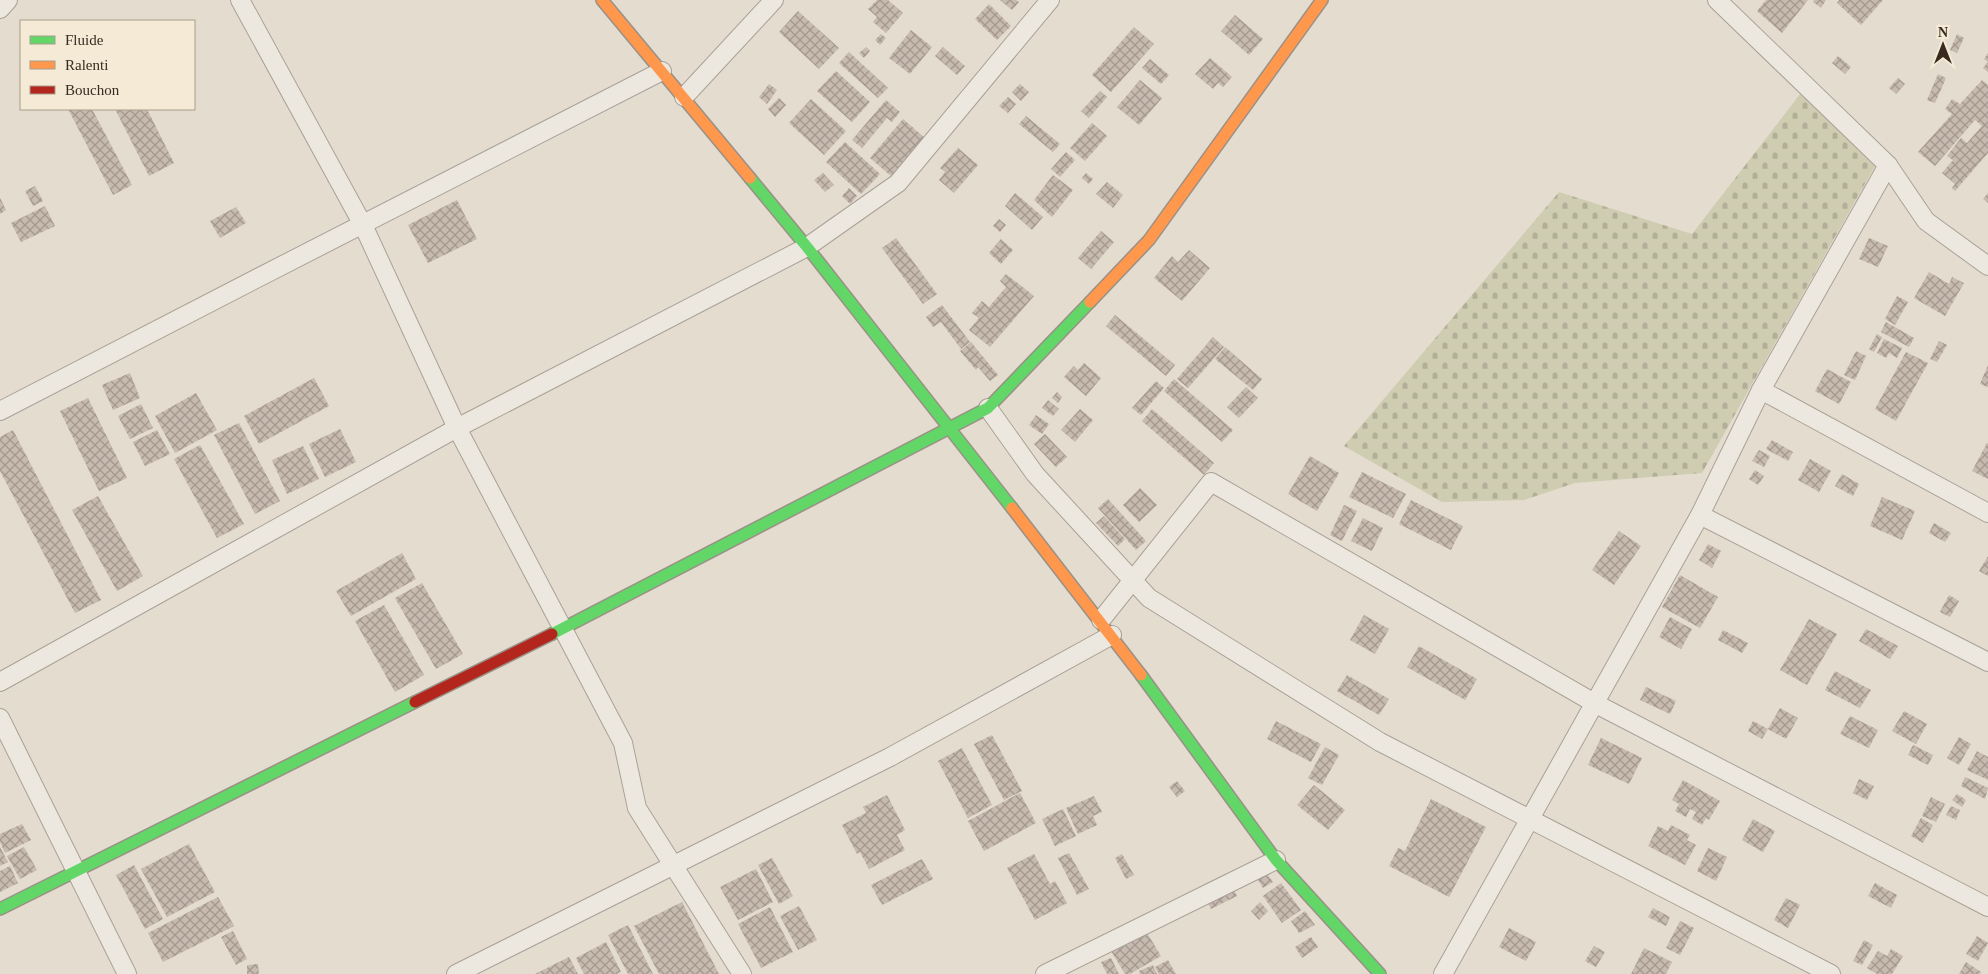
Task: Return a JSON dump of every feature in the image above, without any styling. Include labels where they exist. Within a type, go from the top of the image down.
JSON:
[{"type":"street","points":[[0,9],[8,0]]},
{"type":"street","points":[[240,0],[363,225],[457,428],[623,743],[636,808],[742,974]]},
{"type":"street","points":[[602,0],[807,247],[948,429],[1101,620],[1276,860],[1380,974]]},
{"type":"street","points":[[684,97],[774,0]]},
{"type":"street","points":[[0,682],[457,428],[807,247],[898,183],[1050,0]]},
{"type":"street","points":[[0,910],[75,870],[562,629],[988,408],[1150,240],[1322,0]]},
{"type":"street","points":[[1717,0],[1888,165],[1926,221],[1987,263]]},
{"type":"street","points":[[0,411],[274,267],[363,225],[662,71]]},
{"type":"street","points":[[1443,974],[1596,704],[1700,515],[1760,390],[1888,165]]},
{"type":"street","points":[[1760,390],[1988,513]]},
{"type":"street","points":[[988,408],[1035,474],[1149,598],[1380,742],[1831,974]]},
{"type":"street","points":[[1101,620],[1211,482],[1596,704],[1988,907]]},
{"type":"street","points":[[1700,515],[1988,662]]},
{"type":"street","points":[[456,974],[890,757],[1112,635]]},
{"type":"street","points":[[0,718],[127,974]]},
{"type":"street","points":[[1045,974],[1276,860]]},
{"type":"green space","points":[[1801,93],[1875,166],[1702,473],[1575,483],[1524,500],[1442,502],[1344,446],[1559,192],[1692,234]]},
{"type":"building","points":[[877,0],[888,0],[903,13],[886,33],[873,22],[877,17],[868,9]]},
{"type":"building","points":[[1000,0],[1016,0],[1019,2],[1012,10]]},
{"type":"building","points":[[1766,0],[1808,0],[1782,33],[1757,11]]},
{"type":"building","points":[[1814,0],[1826,0],[1821,8],[1813,2]]},
{"type":"building","points":[[1839,0],[1883,0],[1861,25],[1837,3]]},
{"type":"building","points":[[989,4],[1011,26],[997,40],[975,19]]},
{"type":"building","points":[[798,11],[839,48],[819,69],[779,32]]},
{"type":"building","points":[[1235,15],[1263,39],[1249,55],[1221,31]]},
{"type":"building","points":[[1134,27],[1154,44],[1111,92],[1092,75]]},
{"type":"building","points":[[911,30],[932,47],[910,74],[889,58]]},
{"type":"building","points":[[881,34],[886,38],[880,45],[875,40]]},
{"type":"building","points":[[1957,34],[1964,38],[1957,53],[1950,50]]},
{"type":"building","points":[[866,47],[870,51],[864,58],[859,53]]},
{"type":"building","points":[[943,47],[965,66],[957,75],[935,56]]},
{"type":"building","points":[[849,52],[888,88],[878,98],[839,63]]},
{"type":"building","points":[[1988,53],[1988,62],[1984,59]]},
{"type":"building","points":[[1838,56],[1851,67],[1845,74],[1832,63]]},
{"type":"building","points":[[1210,58],[1232,77],[1223,87],[1218,83],[1213,89],[1195,74]]},
{"type":"building","points":[[1150,59],[1169,75],[1161,84],[1142,68]]},
{"type":"building","points":[[1988,62],[1988,72],[1983,68]]},
{"type":"building","points":[[836,71],[870,102],[852,122],[817,91]]},
{"type":"building","points":[[1938,74],[1946,78],[1935,103],[1927,100]]},
{"type":"building","points":[[1898,78],[1905,84],[1896,94],[1889,88]]},
{"type":"building","points":[[1140,80],[1162,98],[1139,125],[1117,107]]},
{"type":"building","points":[[1982,80],[1988,85],[1988,153],[1955,191],[1952,188],[1955,184],[1942,173],[1953,160],[1947,156],[1961,138],[1967,143],[1982,126],[1975,120],[1935,166],[1918,152],[1952,114],[1945,109],[1952,99],[1960,104]]},
{"type":"building","points":[[769,84],[777,90],[767,104],[759,97]]},
{"type":"building","points":[[1020,84],[1029,92],[1021,101],[1012,92]]},
{"type":"building","points":[[1100,91],[1107,97],[1089,118],[1081,111]]},
{"type":"building","points":[[1008,97],[1016,104],[1008,113],[999,106]]},
{"type":"building","points":[[779,98],[786,105],[775,117],[768,109]]},
{"type":"building","points":[[811,99],[846,131],[824,155],[789,123]]},
{"type":"building","points":[[886,100],[900,112],[892,122],[887,118],[862,148],[852,140]]},
{"type":"building","points":[[69,110],[93,110],[132,185],[113,195]]},
{"type":"building","points":[[116,110],[148,110],[174,163],[149,176]]},
{"type":"building","points":[[1026,116],[1060,144],[1053,152],[1019,124]]},
{"type":"building","points":[[903,119],[925,138],[891,176],[870,158]]},
{"type":"building","points":[[1092,123],[1107,136],[1085,161],[1070,148]]},
{"type":"building","points":[[845,142],[880,174],[861,194],[826,162]]},
{"type":"building","points":[[958,148],[978,165],[954,193],[939,180],[945,172],[940,168]]},
{"type":"building","points":[[1066,152],[1075,160],[1060,177],[1051,169]]},
{"type":"building","points":[[823,173],[834,185],[825,192],[814,180]]},
{"type":"building","points":[[1086,173],[1093,179],[1089,184],[1082,178]]},
{"type":"building","points":[[1053,175],[1073,190],[1052,217],[1034,200]]},
{"type":"building","points":[[1107,182],[1123,195],[1113,208],[1096,194]]},
{"type":"building","points":[[35,186],[43,201],[33,206],[25,191]]},
{"type":"building","points":[[849,188],[857,196],[850,204],[842,196]]},
{"type":"building","points":[[1015,193],[1043,217],[1032,230],[1005,206]]},
{"type":"building","points":[[1988,193],[1988,203],[1983,199]]},
{"type":"building","points":[[0,198],[6,210],[0,214]]},
{"type":"building","points":[[457,200],[477,239],[428,263],[408,225]]},
{"type":"building","points":[[45,206],[55,226],[21,242],[11,223]]},
{"type":"building","points":[[236,207],[246,223],[220,238],[210,221]]},
{"type":"building","points":[[999,219],[1006,225],[1000,232],[993,226]]},
{"type":"building","points":[[1101,231],[1114,242],[1091,269],[1078,258]]},
{"type":"building","points":[[896,238],[937,294],[923,304],[882,248]]},
{"type":"building","points":[[1869,238],[1888,246],[1878,267],[1859,259]]},
{"type":"building","points":[[1001,239],[1013,250],[1001,264],[989,253]]},
{"type":"building","points":[[1189,250],[1210,268],[1182,301],[1154,278],[1172,256],[1178,262]]},
{"type":"building","points":[[1929,272],[1949,284],[1952,277],[1964,283],[1945,316],[1914,298]]},
{"type":"building","points":[[1006,274],[1034,296],[990,347],[969,330],[979,318],[972,313],[982,301],[989,307],[1006,287],[1000,281]]},
{"type":"building","points":[[1897,296],[1908,302],[1895,325],[1885,319]]},
{"type":"building","points":[[942,305],[970,342],[961,349],[941,322],[933,327],[926,317]]},
{"type":"building","points":[[1115,315],[1175,365],[1166,376],[1106,326]]},
{"type":"building","points":[[1886,322],[1914,338],[1909,347],[1881,332]]},
{"type":"building","points":[[1877,334],[1882,337],[1874,352],[1869,349]]},
{"type":"building","points":[[1213,337],[1224,347],[1188,388],[1177,379]]},
{"type":"building","points":[[1884,339],[1902,348],[1897,358],[1889,353],[1886,358],[1877,353]]},
{"type":"building","points":[[1939,341],[1947,345],[1937,362],[1930,359]]},
{"type":"building","points":[[971,342],[998,375],[990,381],[978,367],[976,370],[960,351]]},
{"type":"building","points":[[1225,347],[1262,379],[1253,390],[1215,359]]},
{"type":"building","points":[[1856,351],[1866,356],[1855,380],[1844,375]]},
{"type":"building","points":[[1906,352],[1928,363],[1896,421],[1875,409]]},
{"type":"building","points":[[1084,363],[1101,378],[1086,396],[1064,377],[1074,366],[1078,370]]},
{"type":"building","points":[[1988,365],[1988,387],[1980,384]]},
{"type":"building","points":[[1827,369],[1851,382],[1839,404],[1815,391]]},
{"type":"building","points":[[130,373],[140,398],[113,410],[102,385]]},
{"type":"building","points":[[314,378],[329,406],[259,444],[244,416]]},
{"type":"building","points":[[1174,379],[1233,430],[1222,442],[1164,391]]},
{"type":"building","points":[[1156,381],[1164,388],[1141,415],[1132,408]]},
{"type":"building","points":[[1246,387],[1258,398],[1239,418],[1227,407]]},
{"type":"building","points":[[1057,392],[1062,397],[1058,403],[1052,398]]},
{"type":"building","points":[[196,393],[217,430],[175,453],[155,416]]},
{"type":"building","points":[[88,398],[127,478],[99,491],[60,411]]},
{"type":"building","points":[[1048,400],[1059,409],[1053,416],[1042,408]]},
{"type":"building","points":[[141,404],[153,428],[130,439],[118,416]]},
{"type":"building","points":[[1080,409],[1093,420],[1075,442],[1061,430]]},
{"type":"building","points":[[1152,409],[1214,463],[1204,475],[1142,421]]},
{"type":"building","points":[[1036,415],[1049,424],[1042,434],[1029,425]]},
{"type":"building","points":[[239,423],[280,501],[255,514],[214,435]]},
{"type":"building","points":[[340,429],[356,462],[325,477],[309,444]]},
{"type":"building","points":[[13,430],[101,600],[75,613],[0,471],[0,437]]},
{"type":"building","points":[[157,430],[170,454],[145,466],[133,442]]},
{"type":"building","points":[[1045,434],[1067,457],[1056,467],[1034,444]]},
{"type":"building","points":[[1772,440],[1793,452],[1788,461],[1766,449]]},
{"type":"building","points":[[1988,444],[1988,479],[1972,471]]},
{"type":"building","points":[[200,445],[244,524],[217,538],[174,459]]},
{"type":"building","points":[[303,446],[319,479],[287,494],[272,460]]},
{"type":"building","points":[[1759,450],[1770,456],[1764,467],[1752,461]]},
{"type":"building","points":[[1310,456],[1339,473],[1317,511],[1288,494]]},
{"type":"building","points":[[1810,459],[1831,471],[1819,492],[1798,480]]},
{"type":"building","points":[[1755,470],[1764,476],[1758,485],[1749,479]]},
{"type":"building","points":[[1362,472],[1406,494],[1393,518],[1349,497]]},
{"type":"building","points":[[1842,474],[1859,484],[1853,496],[1835,486]]},
{"type":"building","points":[[1140,488],[1157,505],[1139,522],[1123,505]]},
{"type":"building","points":[[98,496],[143,576],[117,591],[72,510]]},
{"type":"building","points":[[1882,497],[1915,511],[1902,540],[1870,526]]},
{"type":"building","points":[[1108,499],[1146,541],[1136,550],[1098,508]]},
{"type":"building","points":[[1411,500],[1463,526],[1451,550],[1399,524]]},
{"type":"building","points":[[1344,505],[1357,511],[1342,541],[1330,535]]},
{"type":"building","points":[[1104,516],[1125,539],[1118,546],[1096,523]]},
{"type":"building","points":[[1363,518],[1383,528],[1372,551],[1351,541]]},
{"type":"building","points":[[1934,523],[1951,533],[1945,542],[1929,533]]},
{"type":"building","points":[[1619,531],[1641,546],[1614,585],[1592,570]]},
{"type":"building","points":[[1708,544],[1721,551],[1712,568],[1699,560]]},
{"type":"building","points":[[402,553],[416,579],[351,616],[336,591]]},
{"type":"building","points":[[1988,556],[1988,576],[1979,571]]},
{"type":"building","points":[[1680,575],[1718,597],[1700,628],[1662,607]]},
{"type":"building","points":[[422,583],[463,654],[436,669],[395,598]]},
{"type":"building","points":[[1949,595],[1959,601],[1950,617],[1940,612]]},
{"type":"building","points":[[384,605],[424,675],[395,692],[355,621]]},
{"type":"building","points":[[1364,615],[1389,629],[1375,654],[1350,640]]},
{"type":"building","points":[[1670,617],[1692,629],[1681,649],[1659,637]]},
{"type":"building","points":[[1809,619],[1837,634],[1807,685],[1780,670]]},
{"type":"building","points":[[1866,629],[1898,646],[1890,659],[1859,641]]},
{"type":"building","points":[[1723,630],[1748,643],[1742,653],[1718,640]]},
{"type":"building","points":[[1419,646],[1477,679],[1465,700],[1407,667]]},
{"type":"building","points":[[1835,671],[1871,690],[1860,708],[1825,690]]},
{"type":"building","points":[[1347,675],[1389,699],[1379,715],[1337,691]]},
{"type":"building","points":[[1646,687],[1676,701],[1670,714],[1640,700]]},
{"type":"building","points":[[1780,708],[1798,718],[1786,739],[1768,729]]},
{"type":"building","points":[[1904,711],[1927,724],[1916,744],[1892,731]]},
{"type":"building","points":[[1850,716],[1878,730],[1869,748],[1840,734]]},
{"type":"building","points":[[1276,721],[1321,744],[1311,762],[1267,739]]},
{"type":"building","points":[[1753,721],[1768,729],[1762,739],[1748,731]]},
{"type":"building","points":[[992,735],[1022,791],[1004,800],[974,744]]},
{"type":"building","points":[[1959,737],[1971,744],[1959,765],[1947,758]]},
{"type":"building","points":[[1601,738],[1642,758],[1629,784],[1588,765]]},
{"type":"building","points":[[1913,745],[1933,755],[1928,765],[1908,755]]},
{"type":"building","points":[[1325,747],[1339,755],[1322,785],[1308,778]]},
{"type":"building","points":[[962,748],[992,805],[968,818],[938,761]]},
{"type":"building","points":[[1977,751],[1988,757],[1988,780],[1967,770]]},
{"type":"building","points":[[1965,777],[1988,788],[1985,799],[1961,786]]},
{"type":"building","points":[[1859,779],[1874,786],[1867,800],[1853,793]]},
{"type":"building","points":[[1683,780],[1720,801],[1709,820],[1706,818],[1702,825],[1692,819],[1696,812],[1690,809],[1686,817],[1675,811],[1679,804],[1672,800]]},
{"type":"building","points":[[1177,781],[1185,791],[1177,797],[1169,787]]},
{"type":"building","points":[[1314,785],[1345,810],[1328,830],[1297,805]]},
{"type":"building","points":[[1020,793],[1036,823],[984,851],[968,821]]},
{"type":"building","points":[[1957,794],[1966,800],[1962,807],[1952,800]]},
{"type":"building","points":[[887,795],[905,830],[897,835],[905,850],[869,869],[860,852],[857,854],[842,825],[866,813],[863,807]]},
{"type":"building","points":[[1094,796],[1102,812],[1093,816],[1097,825],[1078,834],[1066,808]]},
{"type":"building","points":[[1931,797],[1945,804],[1936,822],[1922,816]]},
{"type":"building","points":[[1431,799],[1486,827],[1449,897],[1389,866],[1398,848],[1405,851]]},
{"type":"building","points":[[1951,806],[1960,810],[1956,820],[1946,815]]},
{"type":"building","points":[[1063,809],[1076,836],[1055,846],[1042,819]]},
{"type":"building","points":[[1921,818],[1933,825],[1923,843],[1911,836]]},
{"type":"building","points":[[1753,819],[1775,831],[1763,852],[1742,840]]},
{"type":"building","points":[[22,824],[31,840],[5,853],[0,842],[0,834]]},
{"type":"building","points":[[1671,825],[1690,835],[1687,840],[1696,845],[1685,865],[1648,846],[1658,826],[1668,831]]},
{"type":"building","points":[[189,844],[215,892],[167,917],[141,869]]},
{"type":"building","points":[[0,847],[8,862],[0,866]]},
{"type":"building","points":[[24,847],[37,870],[20,879],[7,856]]},
{"type":"building","points":[[1708,848],[1727,857],[1716,881],[1697,871]]},
{"type":"building","points":[[1069,853],[1089,889],[1077,895],[1058,858]]},
{"type":"building","points":[[1034,854],[1050,884],[1055,881],[1067,903],[1035,920],[1007,868]]},
{"type":"building","points":[[1122,854],[1134,875],[1126,879],[1115,858]]},
{"type":"building","points":[[772,858],[793,896],[779,904],[758,865]]},
{"type":"building","points":[[922,859],[933,879],[882,905],[871,885]]},
{"type":"building","points":[[134,865],[163,919],[145,929],[116,875]]},
{"type":"building","points":[[10,866],[18,883],[0,892],[0,871]]},
{"type":"building","points":[[756,869],[773,902],[738,920],[720,887]]},
{"type":"building","points":[[1225,874],[1237,896],[1211,909],[1199,887]]},
{"type":"building","points":[[1267,874],[1273,882],[1263,888],[1258,880]]},
{"type":"building","points":[[1281,883],[1301,910],[1282,923],[1263,896]]},
{"type":"building","points":[[1875,883],[1897,895],[1891,908],[1868,896]]},
{"type":"building","points":[[218,897],[234,926],[163,962],[148,933]]},
{"type":"building","points":[[1786,898],[1800,905],[1788,928],[1774,920]]},
{"type":"building","points":[[682,902],[719,974],[659,974],[634,926]]},
{"type":"building","points":[[1260,902],[1268,911],[1259,920],[1251,911]]},
{"type":"building","points":[[799,906],[817,940],[798,950],[780,916]]},
{"type":"building","points":[[770,907],[793,952],[761,968],[738,924]]},
{"type":"building","points":[[1653,908],[1670,917],[1666,926],[1648,917]]},
{"type":"building","points":[[1305,911],[1315,925],[1299,933],[1291,921]]},
{"type":"building","points":[[1680,921],[1694,928],[1680,955],[1666,948]]},
{"type":"building","points":[[628,925],[653,974],[628,974],[608,935]]},
{"type":"building","points":[[1509,928],[1536,942],[1526,961],[1499,947]]},
{"type":"building","points":[[233,931],[247,959],[236,965],[221,937]]},
{"type":"building","points":[[1147,933],[1161,956],[1130,974],[1125,974],[1108,946],[1127,935],[1131,942]]},
{"type":"building","points":[[1977,936],[1988,943],[1978,961],[1966,954]]},
{"type":"building","points":[[1311,937],[1318,947],[1302,958],[1295,947]]},
{"type":"building","points":[[1864,940],[1873,945],[1862,965],[1853,961]]},
{"type":"building","points":[[606,942],[621,972],[617,974],[584,974],[576,958]]},
{"type":"building","points":[[1594,946],[1605,952],[1596,967],[1585,961]]},
{"type":"building","points":[[1644,948],[1672,962],[1666,974],[1631,974]]},
{"type":"building","points":[[1891,949],[1903,956],[1892,974],[1877,974],[1867,968],[1878,951],[1887,956]]},
{"type":"building","points":[[569,957],[578,974],[535,974]]},
{"type":"building","points":[[1111,958],[1119,974],[1107,974],[1101,962]]},
{"type":"building","points":[[1168,960],[1176,974],[1159,974],[1155,967]]},
{"type":"building","points":[[1966,962],[1981,972],[1980,974],[1959,974]]},
{"type":"building","points":[[258,964],[259,974],[247,974],[247,965]]},
{"type":"building","points":[[1153,965],[1157,974],[1140,974],[1139,971]]},
{"type":"traffic: fast","points":[[750,178],[807,247],[1012,508]]},
{"type":"traffic: fast","points":[[552,634],[988,408],[1090,302]]},
{"type":"traffic: fast","points":[[1141,675],[1276,860],[1380,974]]},
{"type":"traffic: fast","points":[[0,909],[415,702]]},
{"type":"traffic: slow","points":[[602,0],[750,178]]},
{"type":"traffic: slow","points":[[1090,302],[1149,240],[1322,0]]},
{"type":"traffic: slow","points":[[1012,508],[1141,675]]},
{"type":"traffic: jam","points":[[415,702],[552,634]]}]
